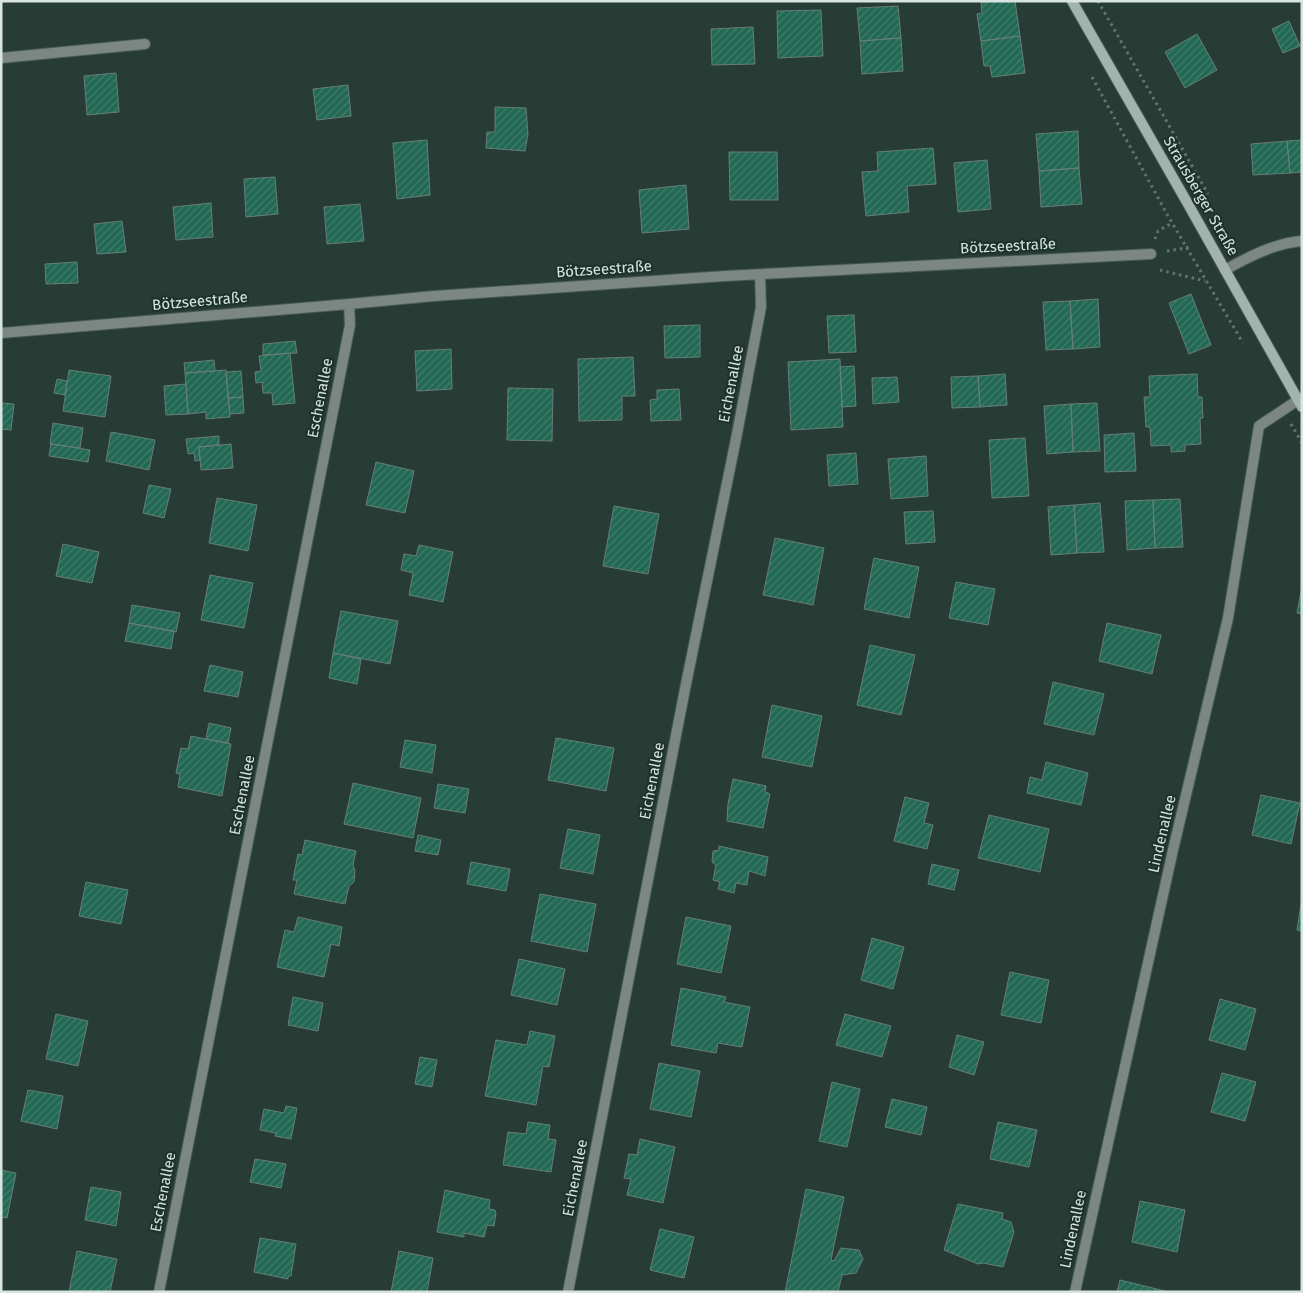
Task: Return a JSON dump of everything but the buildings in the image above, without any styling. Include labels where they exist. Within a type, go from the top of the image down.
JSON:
[{"type":"main road","name":"Strausberger Straße","points":[[1072,1],[1300,404]]},
{"type":"street","points":[[1,58],[145,44]]},
{"type":"street","points":[[1225,270],[1267,249],[1302,241]]},
{"type":"street","name":"Bötzseestraße","points":[[1,333],[443,295],[725,276],[1151,254]]},
{"type":"street","name":"Eichenallee","points":[[568,1292],[761,307],[760,275]]},
{"type":"street","name":"Eschenallee","points":[[158,1292],[350,325],[349,304]]},
{"type":"street","name":"Lindenallee","points":[[1074,1292],[1167,878],[1228,618],[1259,426],[1283,410],[1300,404]]},
{"type":"path","points":[[1098,1],[1208,194]]},
{"type":"path","points":[[1088,70],[1186,248],[1247,350]]},
{"type":"path","points":[[1206,237],[1186,248],[1151,254],[1156,269],[1206,281]]},
{"type":"path","points":[[1283,410],[1302,443]]}]
